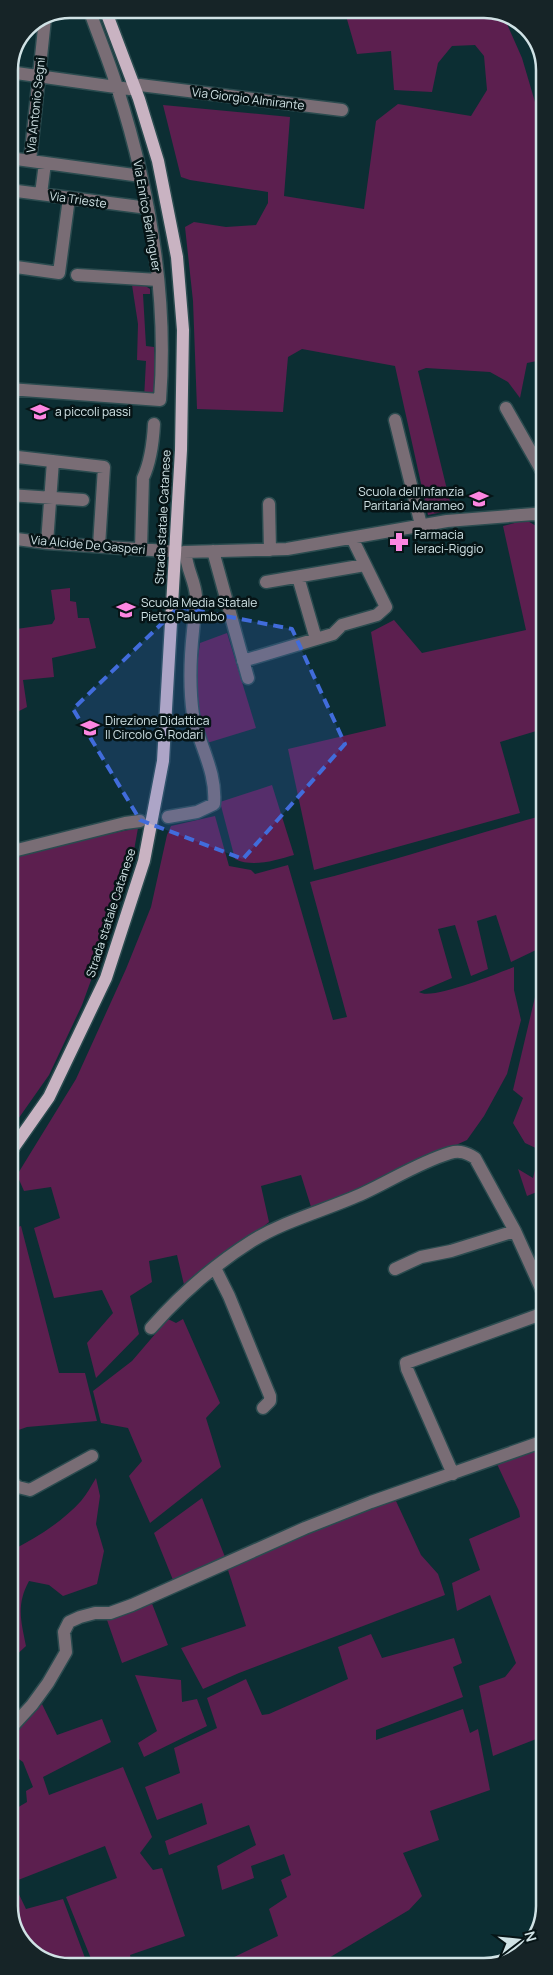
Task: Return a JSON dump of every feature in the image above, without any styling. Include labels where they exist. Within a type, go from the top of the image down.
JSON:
[{"type":"main road","name":"Strada statale Catanese","points":[[18,1142],[49,1097],[106,978],[144,861],[163,761],[181,450],[183,330],[177,258],[158,161],[139,99],[108,18]]},
{"type":"street","name":"Via Enrico Berlinguer","points":[[18,390],[160,400],[163,366],[158,280],[148,208],[141,176],[131,87],[94,18]]},
{"type":"street","name":"Via Antonio Segni","points":[[30,161],[45,23]]},
{"type":"street","name":"Via Giorgio Almirante","points":[[18,73],[342,110]]},
{"type":"street","points":[[18,159],[141,176]]},
{"type":"street","points":[[41,194],[45,163]]},
{"type":"street","name":"Via Trieste","points":[[18,191],[148,208]]},
{"type":"street","points":[[18,267],[59,273],[69,198]]},
{"type":"street","points":[[77,275],[158,280]]},
{"type":"street","points":[[506,408],[536,462]]},
{"type":"street","points":[[395,420],[421,526]]},
{"type":"street","points":[[141,549],[143,478],[148,468],[154,424]]},
{"type":"street","points":[[18,457],[104,467],[98,546]]},
{"type":"street","points":[[47,543],[54,461]]},
{"type":"street","points":[[18,496],[83,500]]},
{"type":"street","points":[[269,504],[270,550]]},
{"type":"street","points":[[168,817],[197,812],[214,804],[215,791],[194,718],[191,699],[191,652],[196,597],[193,578],[185,552],[287,549],[447,521],[536,514]]},
{"type":"street","points":[[243,661],[333,634],[342,625],[377,615],[386,607],[352,538]]},
{"type":"street","name":"Via Alcide De Gasperi","points":[[18,539],[47,543],[167,551]]},
{"type":"street","points":[[213,551],[248,678]]},
{"type":"street","points":[[266,582],[366,565]]},
{"type":"street","points":[[298,577],[316,639]]},
{"type":"street","points":[[18,850],[140,820]]},
{"type":"street","points":[[151,1328],[180,1296],[250,1242],[268,1231],[364,1193],[383,1182],[452,1153],[466,1152],[475,1158],[515,1231],[536,1277]]},
{"type":"street","points":[[395,1270],[422,1257],[451,1251],[515,1231]]},
{"type":"street","points":[[215,1268],[229,1296],[270,1396],[270,1401],[263,1408]]},
{"type":"street","points":[[453,1474],[406,1363],[536,1316]]},
{"type":"street","points":[[18,1720],[48,1683],[66,1652],[64,1632],[69,1622],[80,1617],[110,1612],[132,1605],[305,1528],[371,1502],[536,1445]]},
{"type":"street","points":[[18,1487],[30,1490],[92,1456]]},
{"type":"highlighted area","points":[[179,607],[292,629],[345,744],[243,859],[140,820],[73,709]]},
{"type":"shaded area","points":[[347,18],[487,18],[504,21],[522,58],[536,105],[536,361],[527,363],[520,398],[508,382],[490,372],[426,368],[418,371],[452,510],[428,515],[395,366],[302,349],[288,357],[283,412],[197,409],[193,301],[185,227],[194,222],[226,227],[256,225],[268,203],[268,192],[181,177],[163,105],[290,117],[284,196],[364,209],[376,121],[398,104],[471,116],[487,90],[484,56],[475,45],[452,46],[438,63],[432,92],[394,90],[391,51],[357,54]]},
{"type":"shaded area","points":[[132,285],[144,285],[150,289],[150,294],[143,294],[146,346],[154,347],[155,362],[158,363],[157,396],[144,399],[146,361],[137,360],[138,324]]},
{"type":"shaded area","points":[[526,520],[536,526],[536,731],[500,742],[520,813],[314,870],[288,749],[386,726],[371,632],[394,620],[422,653],[526,630],[503,526]]},
{"type":"shaded area","points":[[70,588],[70,601],[76,602],[78,618],[89,618],[96,648],[52,658],[54,677],[23,680],[27,707],[18,712],[18,629],[52,624],[55,619],[51,590]]},
{"type":"shaded area","points":[[227,633],[256,728],[207,743],[197,709],[196,673],[200,643]]},
{"type":"shaded area","points":[[272,785],[294,855],[257,863],[242,862],[235,859],[220,802]]},
{"type":"shaded area","points":[[215,816],[229,866],[251,870],[255,874],[288,865],[333,1020],[347,1017],[310,882],[536,817],[536,950],[511,962],[496,915],[477,921],[488,969],[471,976],[455,925],[438,929],[452,978],[419,992],[426,994],[450,990],[514,967],[514,990],[521,1020],[507,1074],[484,1116],[467,1140],[312,1210],[301,1175],[261,1186],[269,1222],[185,1289],[177,1255],[149,1261],[152,1282],[130,1296],[139,1334],[96,1378],[87,1343],[113,1313],[102,1290],[54,1298],[34,1228],[60,1218],[51,1187],[24,1191],[18,1173],[76,1079],[126,969],[151,907],[167,835],[171,826]]},
{"type":"shaded area","points":[[138,828],[130,873],[82,1005],[49,1075],[18,1119],[18,857],[75,841]]},
{"type":"shaded area","points":[[536,993],[536,1148],[525,1143],[513,1123],[523,1098],[513,1090]]},
{"type":"shaded area","points":[[536,1166],[536,1192],[527,1196],[518,1169],[533,1178]]},
{"type":"shaded area","points":[[21,1226],[59,1373],[85,1373],[97,1421],[27,1427],[18,1430],[18,1227]]},
{"type":"shaded area","points":[[168,1319],[176,1323],[183,1319],[220,1403],[206,1418],[221,1467],[150,1523],[129,1476],[142,1461],[128,1428],[101,1423],[93,1391],[132,1361]]},
{"type":"shaded area","points":[[536,1450],[536,1739],[493,1756],[479,1686],[505,1677],[516,1663],[490,1595],[457,1611],[452,1583],[480,1570],[469,1539],[520,1517],[497,1464]]},
{"type":"shaded area","points":[[96,1478],[100,1496],[96,1524],[104,1551],[97,1584],[63,1596],[49,1585],[29,1581],[21,1606],[21,1621],[26,1646],[18,1654],[18,1547],[57,1523],[74,1509]]},
{"type":"shaded area","points":[[202,1498],[225,1557],[173,1580],[154,1533]]},
{"type":"shaded area","points":[[396,1501],[421,1555],[438,1574],[445,1595],[239,1673],[203,1689],[181,1648],[246,1626],[227,1567],[368,1509]]},
{"type":"shaded area","points":[[151,1601],[168,1645],[122,1663],[107,1620]]},
{"type":"shaded area","points":[[371,1634],[382,1658],[454,1638],[462,1663],[453,1667],[463,1697],[376,1730],[376,1740],[463,1709],[470,1733],[478,1729],[490,1790],[430,1811],[439,1840],[403,1853],[422,1896],[409,1910],[329,1958],[233,1957],[278,1936],[269,1909],[287,1897],[281,1880],[291,1875],[284,1854],[251,1866],[254,1878],[222,1890],[217,1866],[256,1845],[249,1825],[169,1855],[165,1841],[207,1824],[202,1803],[157,1820],[145,1787],[180,1773],[174,1748],[217,1728],[207,1698],[246,1679],[262,1715],[269,1714],[348,1679],[338,1647]]},
{"type":"shaded area","points":[[135,1675],[181,1680],[182,1702],[197,1699],[207,1726],[144,1757],[138,1743],[157,1731]]},
{"type":"shaded area","points":[[42,1704],[57,1735],[102,1719],[111,1742],[43,1777],[49,1795],[123,1767],[152,1837],[140,1853],[153,1870],[162,1868],[185,1936],[130,1955],[131,1957],[90,1957],[66,1897],[117,1878],[105,1846],[18,1880],[18,1807],[27,1802],[26,1791],[33,1787],[23,1762],[18,1759],[18,1730]]},
{"type":"shaded area","points":[[18,1892],[26,1909],[63,1899],[85,1957],[59,1957],[49,1954],[35,1945],[21,1926],[18,1916]]},
{"type":"place","name":"a piccoli passi","points":[[40,412]]},
{"type":"place","name":"Scuola dell'Infanzia Paritaria Marameo","points":[[479,499]]},
{"type":"place","name":"Farmacia Ieraci-Riggio","points":[[399,542]]},
{"type":"place","name":"Scuola Media Statale Pietro Palumbo","points":[[126,610]]},
{"type":"place","name":"Direzione Didattica II Circolo G. Rodari","points":[[90,728]]}]
